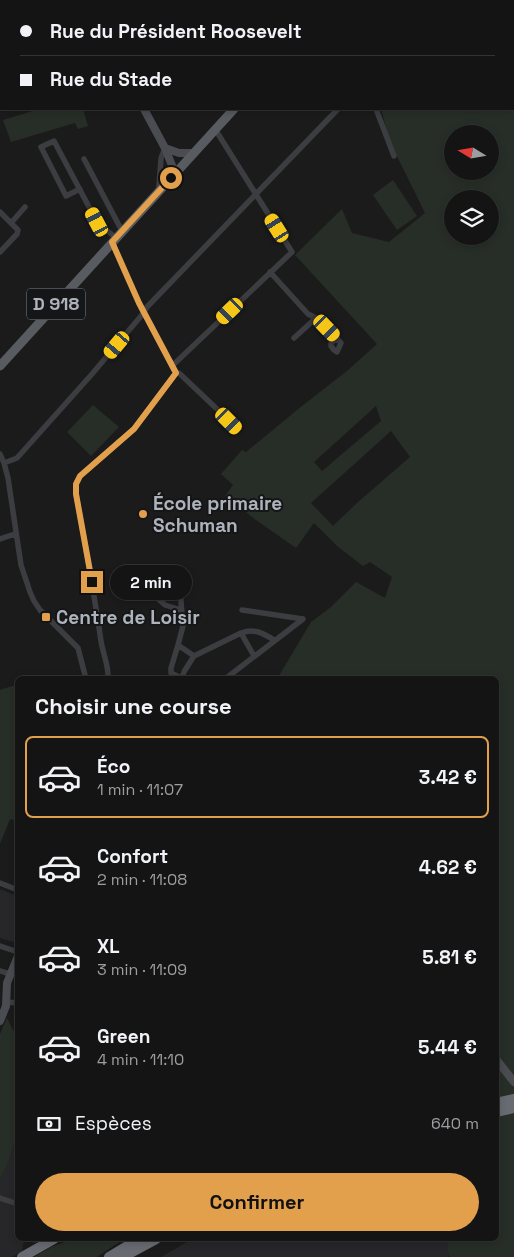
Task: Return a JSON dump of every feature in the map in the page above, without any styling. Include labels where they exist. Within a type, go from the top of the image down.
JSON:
[{"type":"highway","points":[[499,1102],[514,1099]]},
{"type":"highway","points":[[499,1111],[514,1108]]},
{"type":"highway","points":[[22,1257],[50,1241]]},
{"type":"highway","points":[[109,1257],[136,1241]]},
{"type":"highway","points":[[123,1257],[152,1241]]},
{"type":"main road","name":"D 918","points":[[0,366],[233,110]]},
{"type":"street","points":[[145,110],[169,150],[183,164]]},
{"type":"street","points":[[4,463],[17,458],[92,374],[144,311],[337,110]]},
{"type":"street","points":[[376,110],[394,156]]},
{"type":"street","points":[[172,366],[292,252],[215,129]]},
{"type":"street","points":[[80,189],[66,196],[41,147],[54,141],[80,189],[97,222],[117,237]]},
{"type":"street","points":[[169,150],[179,153],[194,153]]},
{"type":"street","points":[[169,150],[173,168],[176,172]]},
{"type":"street","points":[[160,190],[158,186],[161,158],[169,150]]},
{"type":"street","points":[[84,159],[117,237],[144,311],[172,366],[176,373],[179,373],[237,428]]},
{"type":"street","points":[[11,223],[25,207]]},
{"type":"street","points":[[0,212],[18,230],[17,234],[0,252]]},
{"type":"street","points":[[270,272],[308,314],[316,318],[337,338]]},
{"type":"street","points":[[294,338],[316,318]]},
{"type":"street","points":[[108,676],[76,494],[76,484],[80,476],[134,429],[176,373]]},
{"type":"street","points":[[0,454],[8,478],[21,565],[25,579],[34,601],[46,617],[78,648],[85,676]]},
{"type":"street","points":[[0,539],[16,534]]},
{"type":"street","points":[[176,676],[171,673],[171,668],[183,626],[180,589],[178,584],[168,580],[162,581],[157,586],[157,598],[165,605],[181,610]]},
{"type":"street","points":[[230,676],[303,619],[242,610]]},
{"type":"street","points":[[182,676],[194,656],[246,631],[263,633],[274,640]]},
{"type":"street","points":[[241,633],[254,656]]},
{"type":"street","points":[[178,645],[194,656]]},
{"type":"street","points":[[0,883],[15,889]]},
{"type":"street","points":[[0,946],[15,954]]},
{"type":"street","points":[[0,1021],[6,1006],[6,983],[15,960]]},
{"type":"street","points":[[0,971],[10,974]]},
{"type":"street","points":[[6,1002],[15,1003]]},
{"type":"street","points":[[499,1062],[514,1082]]},
{"type":"street","points":[[0,1198],[15,1203]]},
{"type":"shaded area","points":[[36,110],[83,110],[88,126],[78,129],[75,123],[11,142],[3,120]]},
{"type":"shaded area","points":[[381,110],[514,110],[514,1257],[449,1257],[447,1241],[499,1241],[499,676],[279,676],[311,622],[331,607],[356,582],[385,598],[392,577],[370,562],[363,566],[337,546],[314,523],[296,548],[225,496],[233,485],[221,474],[242,450],[246,452],[347,371],[377,344],[295,255],[342,209],[352,233],[389,242],[425,213],[390,142]],"holes":[[[376,406],[381,421],[322,471],[314,462]],[[391,431],[410,457],[333,526],[311,503]]]},
{"type":"shaded area","points":[[393,180],[417,216],[397,230],[373,195]]},
{"type":"shaded area","points":[[93,405],[119,427],[91,456],[67,432]]},
{"type":"shaded area","points":[[15,686],[15,820],[10,819],[0,844],[0,690]]},
{"type":"shaded area","points":[[0,889],[15,895],[15,942],[0,938]]},
{"type":"shaded area","points":[[7,1018],[15,1030],[15,1141],[8,1164],[0,1180],[0,1034]]},
{"type":"shaded area","points":[[15,1141],[15,1241],[24,1241],[22,1251],[12,1257],[0,1257],[0,1180],[8,1164]]},
{"type":"shaded area","points":[[68,1241],[121,1241],[97,1257],[34,1257],[51,1247]]},
{"type":"shaded area","points":[[189,1241],[452,1241],[448,1257],[161,1257]]},
{"type":"place","name":"École primaire Schuman","points":[[143,514]]},
{"type":"place","name":"Centre de Loisir","points":[[46,617]]},
{"type":"route","points":[[92,582],[76,494],[76,484],[80,476],[134,429],[176,373],[139,303],[112,242],[171,178]]}]
